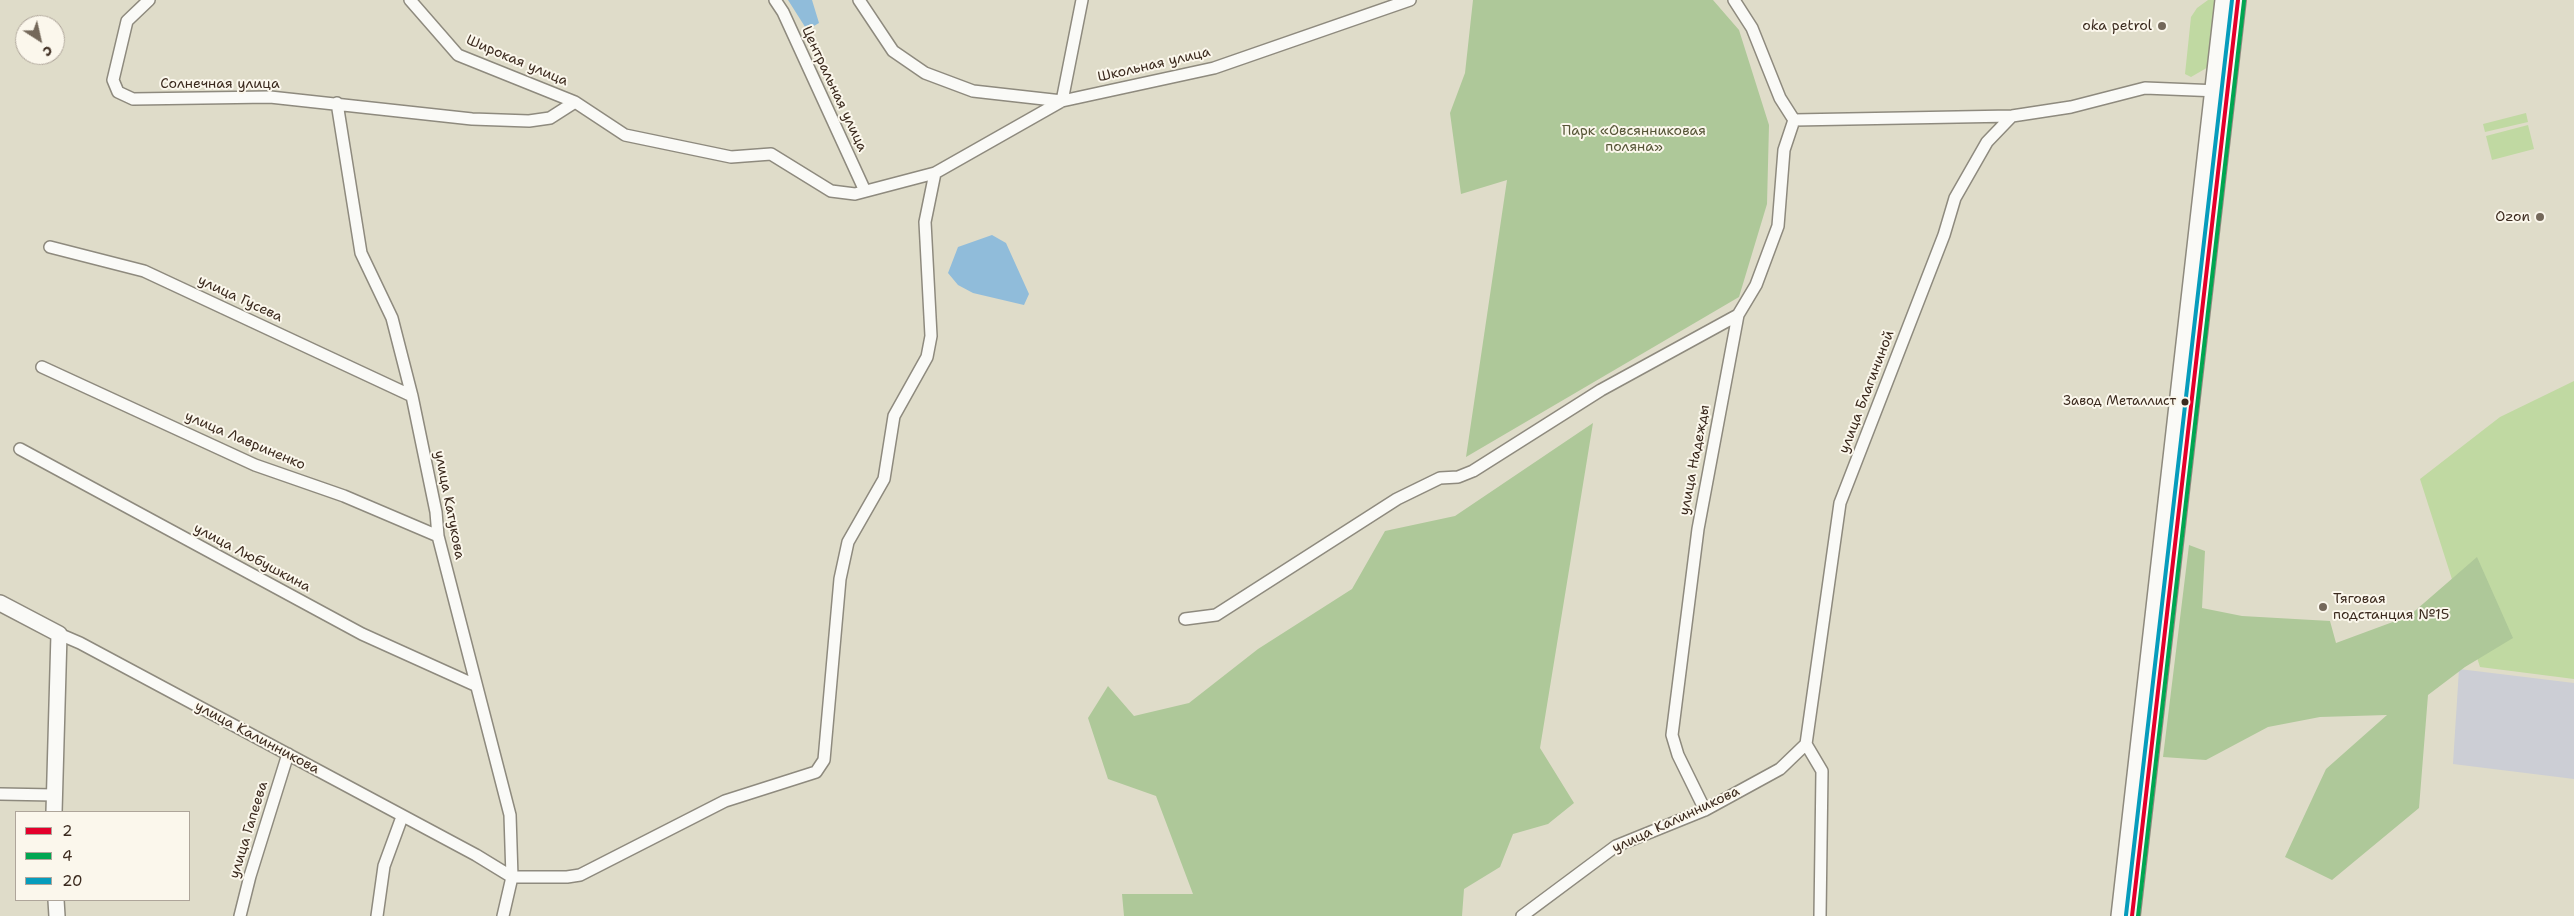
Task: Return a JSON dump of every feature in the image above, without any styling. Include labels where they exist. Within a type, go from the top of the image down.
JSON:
[{"type":"main road","points":[[2132,916],[2221,91],[2223,0]]},
{"type":"main road","points":[[2119,916],[2221,91],[2238,0]]},
{"type":"main road","name":"улица Калинникова","points":[[0,603],[59,634]]},
{"type":"main road","points":[[54,811],[59,634]]},
{"type":"main road","points":[[56,901],[57,916]]},
{"type":"street","name":"Солнечная улица","points":[[149,0],[127,21],[113,80],[118,92],[133,99],[270,97],[472,119],[530,121],[550,118],[575,102]]},
{"type":"street","name":"Широкая улица","points":[[410,0],[458,55],[575,102],[625,134],[731,157],[771,154],[831,191],[855,194],[865,191]]},
{"type":"street","name":"Центральная улица","points":[[775,0],[783,12],[865,191]]},
{"type":"street","points":[[859,0],[893,51],[925,73],[973,90],[1062,101],[1082,0]]},
{"type":"street","name":"Школьная улица","points":[[865,191],[935,173],[1062,101],[1214,68],[1389,3],[1410,0]]},
{"type":"street","points":[[1734,0],[1752,28],[1780,98],[1794,120],[2012,116],[2071,107],[2145,88],[2221,91]]},
{"type":"street","name":"улица Катукова","points":[[337,103],[361,253],[370,276],[392,318],[412,396],[436,512],[438,536],[510,815],[512,877],[503,916]]},
{"type":"street","name":"улица Благининой","points":[[1806,744],[1840,504],[1944,235],[1955,198],[1988,142],[2012,116]]},
{"type":"street","name":"улица Надежды","points":[[1705,810],[1678,755],[1672,735],[1698,529],[1738,315],[1756,285],[1778,226],[1784,150],[1794,120]]},
{"type":"street","points":[[512,877],[567,877],[580,874],[725,801],[816,772],[824,760],[840,579],[848,542],[884,479],[894,416],[927,357],[931,336],[925,222],[935,173]]},
{"type":"street","name":"улица Гусева","points":[[50,247],[144,271],[412,396]]},
{"type":"street","points":[[1185,619],[1216,615],[1397,499],[1440,478],[1458,477],[1473,471],[1601,390],[1738,315]]},
{"type":"street","name":"улица Лавриненко","points":[[42,367],[255,464],[344,496],[438,536]]},
{"type":"street","name":"улица Любушкина","points":[[20,449],[362,634],[475,685]]},
{"type":"street","name":"улица Калинникова","points":[[59,634],[80,642],[402,817],[476,855],[512,877]]},
{"type":"street","points":[[1806,744],[1822,771],[1820,916]]},
{"type":"street","name":"улица Калинникова","points":[[1522,916],[1616,846],[1705,810],[1780,769],[1806,744]]},
{"type":"street","name":"улица Гапеева","points":[[240,916],[250,876],[288,754]]},
{"type":"street","points":[[0,794],[54,795]]},
{"type":"street","points":[[377,916],[384,866],[402,817]]},
{"type":"shaded area","points":[[2459,669],[2574,683],[2574,779],[2453,764]]},
{"type":"green space","name":"Парк «Овсянниковая поляна»","points":[[1473,0],[1713,0],[1739,30],[1769,125],[1767,204],[1739,297],[1466,457],[1507,180],[1461,194],[1450,113],[1465,73]]},
{"type":"green space","points":[[2208,0],[2218,0],[2210,66],[2191,77],[2185,74],[2191,17],[2197,8]]},
{"type":"green space","points":[[2526,113],[2528,122],[2485,132],[2483,124]]},
{"type":"green space","points":[[2528,125],[2534,149],[2492,160],[2486,136]]},
{"type":"green space","points":[[2574,381],[2574,679],[2480,667],[2420,479],[2500,417]]},
{"type":"green space","points":[[1593,423],[1540,748],[1574,803],[1548,824],[1513,834],[1500,867],[1464,889],[1462,916],[1124,916],[1122,894],[1193,894],[1156,796],[1108,779],[1088,718],[1108,686],[1134,716],[1189,703],[1258,649],[1352,589],[1385,531],[1455,516]]},
{"type":"green space","points":[[2189,545],[2205,551],[2202,608],[2242,616],[2330,621],[2336,643],[2409,616],[2477,557],[2513,638],[2465,667],[2428,695],[2419,808],[2332,880],[2285,857],[2326,769],[2387,715],[2320,717],[2268,727],[2206,760],[2163,757]]},
{"type":"water","points":[[788,0],[812,0],[819,23],[807,30]]},
{"type":"water","points":[[992,235],[1006,243],[1029,294],[1024,305],[973,293],[958,285],[948,273],[958,247]]},
{"type":"transit line","name":"20","points":[[2126,915],[2232,0]]},
{"type":"transit line","name":"2","points":[[2132,916],[2238,0]]},
{"type":"transit line","name":"4","points":[[2138,916],[2244,1]]},
{"type":"place","name":"oka petrol","points":[[2162,26]]},
{"type":"place","name":"Ozon","points":[[2540,217]]},
{"type":"place","name":"Завод Металлист","points":[[2185,402]]},
{"type":"place","name":"Тяговая подстанция №15","points":[[2323,607]]}]
